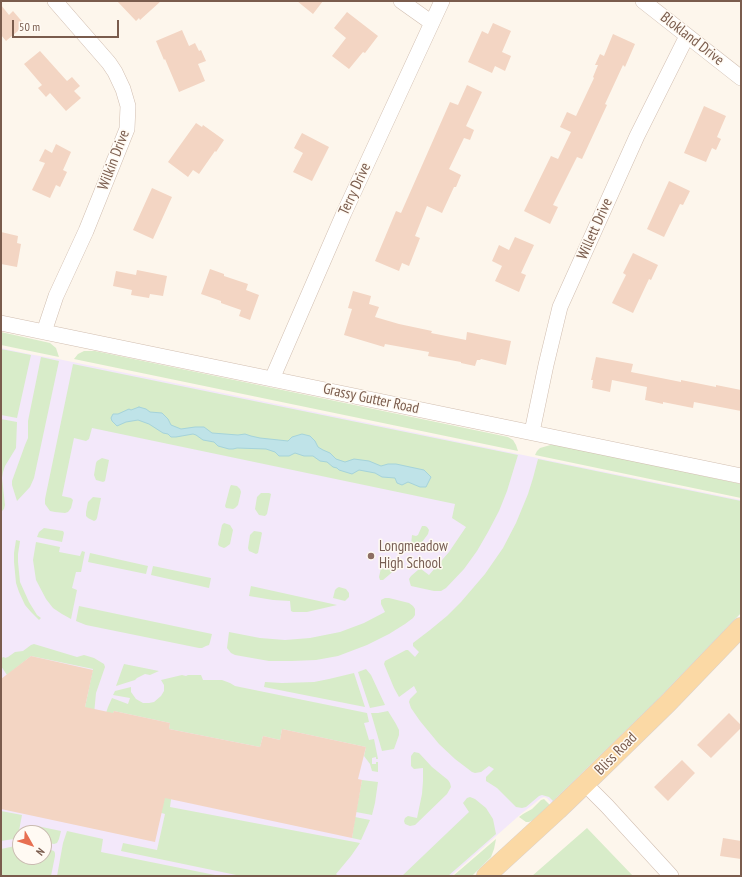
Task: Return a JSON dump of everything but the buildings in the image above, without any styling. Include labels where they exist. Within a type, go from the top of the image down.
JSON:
[{"type":"main road","name":"Bliss Road","points":[[486,876],[558,810],[668,703],[741,627]]},
{"type":"street","name":"Wilkin Drive","points":[[44,332],[56,296],[86,231],[127,130],[128,106],[124,89],[109,63],[55,1]]},
{"type":"street","points":[[401,1],[432,23]]},
{"type":"street","name":"Terry Drive","points":[[272,379],[344,213],[442,1]]},
{"type":"street","name":"Blokland Drive","points":[[643,1],[741,78]]},
{"type":"street","name":"Willett Drive","points":[[532,432],[560,307],[637,136],[687,36]]},
{"type":"street","name":"Grassy Gutter Road","points":[[1,323],[741,476]]},
{"type":"street","points":[[585,784],[672,876]]},
{"type":"shaded area","name":"Longmeadow High School","points":[[1,348],[741,500],[741,613],[657,700],[551,803],[547,798],[541,798],[451,876],[1,876]]},
{"type":"green space","points":[[1,332],[50,343],[56,348],[59,357],[1,345]]},
{"type":"green space","points":[[1,349],[31,355],[17,418],[1,415]]},
{"type":"green space","points":[[84,351],[95,351],[508,437],[513,440],[518,451],[74,359],[78,354]]},
{"type":"green space","points":[[41,357],[59,361],[34,478],[30,487],[17,501],[12,481],[28,438],[28,421]]},
{"type":"green space","points":[[73,364],[518,455],[499,511],[477,551],[464,569],[446,588],[441,591],[434,591],[411,586],[409,579],[421,569],[429,575],[449,552],[466,527],[452,518],[455,504],[92,428],[89,439],[86,441],[74,438],[62,496],[73,500],[71,508],[65,513],[50,511],[45,504],[45,499]]},
{"type":"green space","points":[[1,419],[17,422],[16,448],[3,472],[2,478],[5,505],[1,512]]},
{"type":"green space","points":[[554,444],[741,484],[741,498],[535,455],[540,448]]},
{"type":"green space","points":[[102,458],[109,460],[105,481],[103,482],[96,480],[94,475],[96,463]]},
{"type":"green space","points":[[538,459],[741,501],[741,613],[657,700],[553,801],[549,797],[542,795],[526,807],[522,808],[516,807],[497,788],[486,781],[486,777],[494,769],[489,766],[481,772],[472,772],[439,744],[411,708],[409,702],[410,699],[417,692],[414,686],[399,697],[384,664],[385,661],[406,650],[408,650],[415,657],[419,652],[413,646],[413,643],[447,616],[485,574],[503,548],[516,523],[528,494]]},
{"type":"green space","points":[[231,485],[237,486],[241,492],[238,505],[233,509],[226,508],[225,506]]},
{"type":"green space","points":[[261,493],[271,494],[267,514],[265,516],[259,515],[255,509],[257,497]]},
{"type":"green space","points":[[93,497],[101,498],[97,518],[94,521],[86,516],[88,502]]},
{"type":"green space","points":[[224,523],[230,525],[233,530],[230,544],[224,548],[218,544],[222,525]]},
{"type":"green space","points":[[422,526],[427,527],[429,530],[428,534],[419,546],[416,548],[412,547],[412,535],[418,535]]},
{"type":"green space","points":[[44,528],[63,531],[62,542],[37,537],[39,532]]},
{"type":"green space","points":[[254,531],[262,533],[258,553],[256,554],[249,551],[248,548],[250,535]]},
{"type":"green space","points":[[16,540],[20,541],[18,562],[20,582],[29,602],[37,615],[41,618],[39,620],[25,605],[16,583],[14,553]]},
{"type":"green space","points":[[36,542],[60,547],[59,552],[80,556],[82,551],[85,552],[81,572],[76,572],[72,588],[77,590],[71,619],[53,608],[46,599],[36,580],[33,560]]},
{"type":"green space","points":[[90,553],[148,566],[146,574],[88,562]]},
{"type":"green space","points":[[390,559],[394,559],[397,563],[396,569],[383,580],[380,580],[379,577],[381,568],[387,570]]},
{"type":"green space","points":[[153,566],[211,578],[209,588],[151,575]]},
{"type":"green space","points":[[251,586],[337,605],[307,612],[293,612],[291,611],[290,601],[249,596]]},
{"type":"green space","points":[[339,587],[346,589],[349,593],[349,597],[345,601],[333,598],[335,590]]},
{"type":"green space","points":[[385,598],[409,603],[415,609],[415,615],[405,624],[389,634],[367,645],[338,656],[316,660],[269,661],[235,655],[227,648],[229,632],[260,638],[285,640],[310,638],[340,632],[364,623],[385,612],[381,604],[381,600]]},
{"type":"green space","points":[[79,606],[212,634],[209,645],[199,648],[86,625],[76,621]]},
{"type":"green space","points":[[34,644],[77,657],[84,655],[94,658],[104,664],[105,667],[96,693],[94,714],[84,712],[93,669],[31,656],[7,675],[1,666],[1,658],[8,657],[15,652],[23,651]]},
{"type":"green space","points":[[124,664],[159,671],[150,675],[145,674],[135,680],[116,686]]},
{"type":"green space","points":[[366,669],[371,675],[385,705],[370,708],[358,672]]},
{"type":"green space","points":[[354,673],[365,707],[264,687],[265,682],[314,682]]},
{"type":"green space","points":[[182,675],[201,675],[203,680],[222,680],[235,686],[367,713],[369,722],[364,723],[369,740],[374,739],[378,759],[376,759],[376,757],[372,758],[372,764],[376,764],[376,762],[378,762],[378,772],[372,771],[370,764],[364,756],[366,747],[282,729],[280,740],[263,736],[260,747],[169,729],[170,723],[114,711],[112,717],[105,716],[112,698],[128,704],[130,698],[113,695],[115,691],[131,687],[131,692],[136,699],[143,703],[154,702],[164,691],[164,685],[161,680]]},
{"type":"green space","points":[[388,711],[399,730],[399,735],[394,749],[382,751],[371,713]]},
{"type":"green space","points":[[414,752],[419,753],[432,767],[448,780],[451,787],[447,794],[415,825],[410,826],[405,824],[404,821],[408,816],[417,818],[423,781],[423,768],[414,769],[411,766],[411,756]]},
{"type":"green space","points":[[362,780],[378,782],[372,815],[356,812]]},
{"type":"green space","points":[[163,791],[172,793],[170,807],[360,843],[336,874],[338,876],[241,876],[121,851],[123,843],[157,850],[165,814],[158,812]]},
{"type":"green space","points":[[470,797],[486,808],[493,819],[496,834],[448,876],[402,876],[469,812],[463,803]]},
{"type":"green space","points":[[544,799],[550,805],[533,820],[526,822],[519,817],[532,809]]},
{"type":"green space","points":[[1,811],[22,815],[20,825],[12,825],[12,839],[1,841]]},
{"type":"green space","points":[[355,817],[370,820],[361,840],[352,838]]},
{"type":"green space","points":[[587,828],[633,876],[532,876]]},
{"type":"green space","points":[[52,829],[61,831],[57,843],[52,844]]},
{"type":"green space","points":[[67,831],[103,839],[101,852],[220,876],[57,876],[63,843]]},
{"type":"green space","points":[[496,839],[491,857],[472,876],[453,876]]},
{"type":"green space","points":[[12,847],[12,865],[52,865],[52,850],[54,851],[55,856],[51,876],[1,876],[1,849]]},
{"type":"water","points":[[139,407],[150,412],[162,413],[171,425],[181,429],[204,427],[212,433],[238,435],[245,434],[260,438],[288,441],[292,437],[302,434],[310,436],[318,447],[330,453],[336,459],[345,462],[354,459],[369,461],[381,466],[396,464],[424,470],[431,477],[426,487],[420,487],[408,482],[402,485],[397,483],[395,478],[382,477],[375,473],[359,470],[352,474],[339,470],[327,462],[320,461],[313,456],[304,456],[295,453],[289,456],[279,456],[275,452],[266,449],[229,449],[218,446],[214,442],[203,440],[193,434],[171,437],[149,424],[138,420],[126,422],[117,426],[112,421],[111,418],[113,414],[118,414],[129,409],[131,410]]},
{"type":"place","name":"Longmeadow High School","points":[[371,556]]}]
